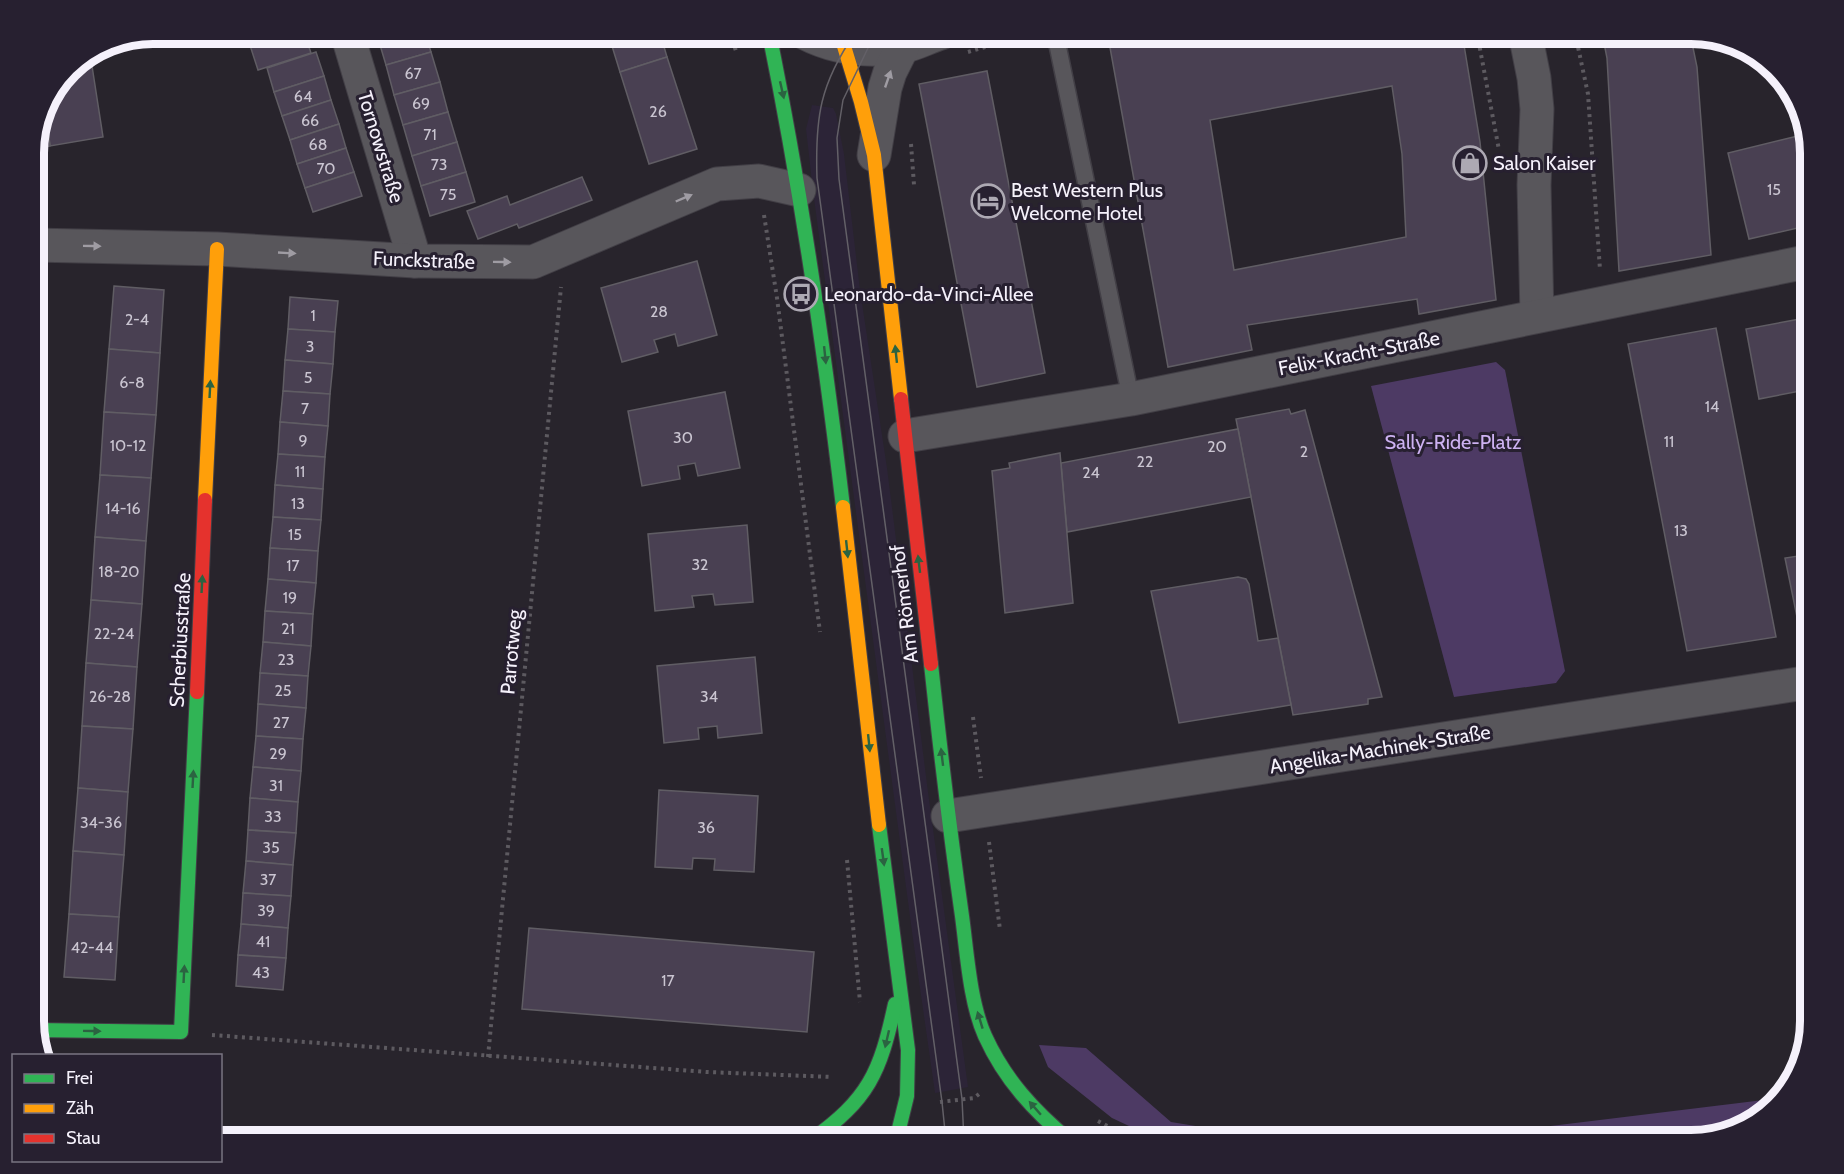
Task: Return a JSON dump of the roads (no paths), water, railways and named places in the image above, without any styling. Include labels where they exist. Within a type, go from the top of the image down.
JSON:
[{"type":"main road","points":[[772,44],[785,101],[818,297],[879,828],[901,982],[909,1062],[907,1104],[899,1130]]},
{"type":"main road","name":"Am Römerhof","points":[[844,44],[874,155],[948,816],[972,989],[984,1034],[1004,1073],[1057,1130]]},
{"type":"main road","name":"Scherbiusstraße","points":[[44,1030],[182,1032],[217,249]]},
{"type":"main road","points":[[826,1130],[848,1111],[874,1077],[884,1053],[901,982]]},
{"type":"street","name":"Tornowstraße","points":[[350,44],[415,261]]},
{"type":"street","points":[[883,44],[903,46],[909,44]]},
{"type":"street","points":[[1527,44],[1537,109],[1534,185],[1538,316]]},
{"type":"street","points":[[874,155],[885,88],[903,46]]},
{"type":"street","name":"Funckstraße","points":[[44,245],[217,249],[415,261],[533,262],[717,184],[759,181],[799,190]]},
{"type":"street","name":"Felix-Kracht-Straße","points":[[905,436],[1131,399],[1800,263]]},
{"type":"street","name":"Angelika-Machinek-Straße","points":[[948,816],[1800,684]]},
{"type":"lane","points":[[1057,44],[1131,399]]},
{"type":"tram line","points":[[848,44],[834,69],[822,102],[817,137],[817,178],[945,1130]]},
{"type":"tram line","points":[[871,44],[843,100],[837,138],[839,179],[962,1099],[963,1130]]},
{"type":"place","name":"Salon Kaiser","points":[[1470,163]]},
{"type":"place","name":"Best Western Plus Welcome Hotel","points":[[988,201]]},
{"type":"place","name":"Leonardo-da-Vinci-Allee","points":[[801,294]]},
{"type":"park label","name":"Sally-Ride-Platz","points":[[1453,442]]}]
